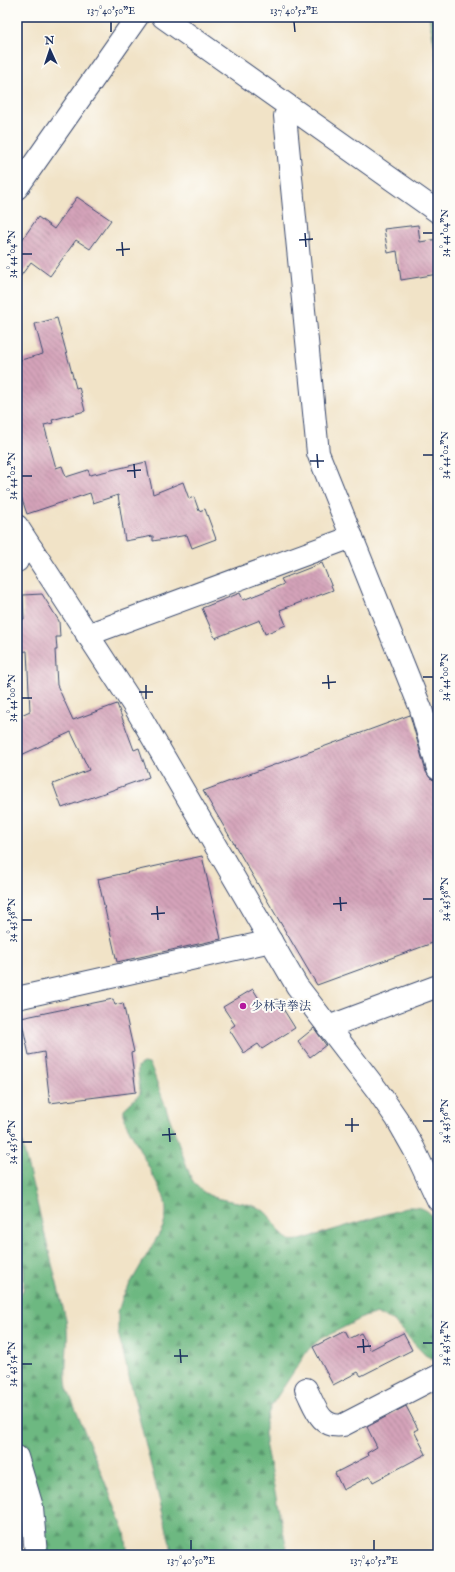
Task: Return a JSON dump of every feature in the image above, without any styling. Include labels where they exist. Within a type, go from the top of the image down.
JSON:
[{"type":"street","points":[[17,188],[137,17]]},
{"type":"street","points":[[163,17],[438,212]]},
{"type":"street","points":[[291,108],[285,116],[318,453],[420,709],[438,769]]},
{"type":"street","points":[[17,526],[24,555],[87,635],[136,709],[296,986],[377,1090],[414,1150],[438,1200]]},
{"type":"street","points":[[87,635],[352,537]]},
{"type":"street","points":[[17,998],[271,941]]},
{"type":"street","points":[[328,1026],[438,986]]},
{"type":"street","points":[[306,1389],[321,1418],[327,1424],[335,1426],[343,1425],[438,1376]]},
{"type":"street","points":[[17,1457],[32,1507],[36,1555]]},
{"type":"green space","points":[[429,17],[438,17],[438,65]]},
{"type":"green space","points":[[143,1063],[149,1064],[152,1069],[191,1178],[198,1187],[206,1193],[223,1200],[252,1205],[261,1209],[269,1216],[282,1234],[291,1240],[300,1240],[409,1207],[421,1208],[429,1212],[438,1231],[438,1358],[433,1359],[425,1355],[392,1320],[374,1314],[364,1317],[319,1340],[308,1350],[271,1406],[265,1423],[265,1443],[288,1555],[173,1555],[118,1332],[118,1312],[123,1296],[162,1229],[166,1213],[164,1197],[124,1119],[124,1109],[140,1094],[138,1066]]},
{"type":"green space","points":[[17,1135],[21,1139],[66,1320],[67,1388],[125,1532],[127,1555],[43,1555],[34,1485],[17,1434],[17,1300],[23,1290],[24,1273],[17,1202]]},
{"type":"building","points":[[77,197],[111,220],[90,249],[76,240],[50,276],[31,262],[17,281],[17,247],[38,217],[54,229]]},
{"type":"building","points":[[418,225],[420,242],[438,239],[438,274],[401,280],[397,251],[388,253],[384,229]]},
{"type":"building","points":[[57,318],[76,388],[79,387],[85,411],[52,420],[53,423],[44,425],[56,468],[62,466],[66,477],[88,470],[90,475],[146,462],[153,494],[183,482],[189,499],[194,497],[199,511],[205,509],[216,539],[192,548],[187,535],[153,541],[153,536],[125,541],[118,495],[93,503],[90,493],[27,514],[17,485],[17,361],[43,354],[35,324]]},
{"type":"building","points":[[322,563],[333,590],[280,610],[286,625],[265,634],[260,620],[215,638],[202,608],[240,593],[243,600],[284,584],[281,579]]},
{"type":"building","points":[[42,594],[59,621],[60,637],[56,637],[57,650],[55,650],[57,685],[73,720],[117,704],[134,750],[139,748],[149,777],[62,808],[53,784],[89,770],[71,732],[17,757],[17,717],[30,711],[27,651],[18,652],[17,619],[24,619],[23,595]]},
{"type":"building","points":[[410,715],[426,772],[430,778],[438,781],[438,941],[317,985],[203,791]]},
{"type":"building","points":[[202,856],[221,939],[117,962],[98,879]]},
{"type":"building","points":[[253,989],[264,1007],[277,999],[295,1028],[262,1049],[258,1044],[244,1053],[229,1029],[235,1025],[223,1007]]},
{"type":"building","points":[[113,999],[115,1005],[123,1003],[134,1052],[131,1053],[136,1092],[50,1103],[44,1052],[29,1055],[21,1018]]},
{"type":"building","points":[[314,1028],[326,1045],[310,1057],[298,1041]]},
{"type":"building","points":[[345,1331],[349,1339],[361,1333],[370,1350],[403,1333],[412,1350],[361,1376],[358,1372],[333,1385],[313,1347]]},
{"type":"building","points":[[406,1406],[418,1429],[414,1431],[426,1454],[373,1482],[370,1476],[343,1490],[335,1473],[368,1456],[367,1453],[377,1447],[367,1427]]},
{"type":"place","name":"少林寺拳法","points":[[243,1006]]}]
